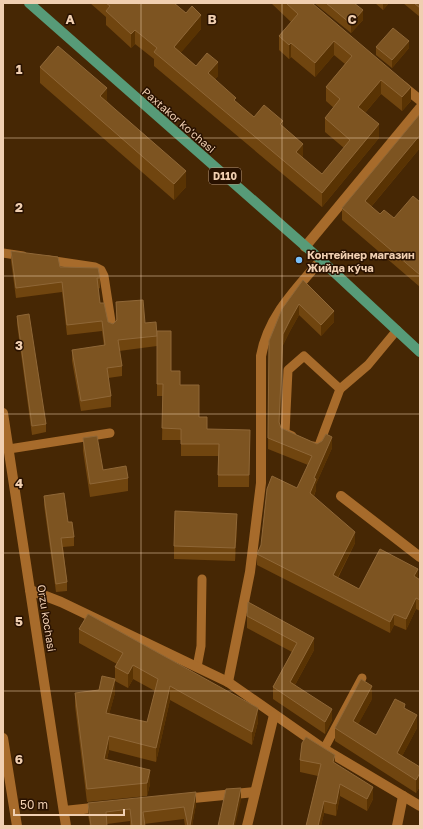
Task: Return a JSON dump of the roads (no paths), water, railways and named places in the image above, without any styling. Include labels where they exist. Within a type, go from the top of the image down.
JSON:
[{"type":"main road","name":"Paxtakor koʻchasi","points":[[29,3],[321,260],[420,352]]},
{"type":"street","points":[[390,75],[420,100]]},
{"type":"street","points":[[305,247],[420,108]]},
{"type":"street","points":[[228,682],[250,572],[261,483],[260,364],[262,346],[274,317],[292,292],[321,260]]},
{"type":"street","name":"Orzu kochasi","points":[[3,413],[66,826]]},
{"type":"street","points":[[341,496],[420,557]]},
{"type":"street","points":[[30,590],[61,602],[228,682],[324,749],[420,806]]},
{"type":"street","points":[[247,826],[254,792],[274,715]]},
{"type":"street","points":[[3,738],[17,826]]},
{"type":"street","points":[[175,800],[254,792]]},
{"type":"street","points":[[397,826],[403,796]]},
{"type":"street","points":[[64,811],[112,806]]},
{"type":"lane","points":[[3,253],[101,270],[104,276],[112,328]]},
{"type":"lane","points":[[340,389],[304,356],[288,370],[285,433],[318,448],[340,389],[368,365],[397,330]]},
{"type":"lane","points":[[9,449],[110,433]]},
{"type":"lane","points":[[197,666],[201,646],[202,579]]},
{"type":"lane","points":[[324,749],[362,678]]},
{"type":"place","name":"Контейнер магазин Жийда ку́ча","points":[[299,260]]}]
